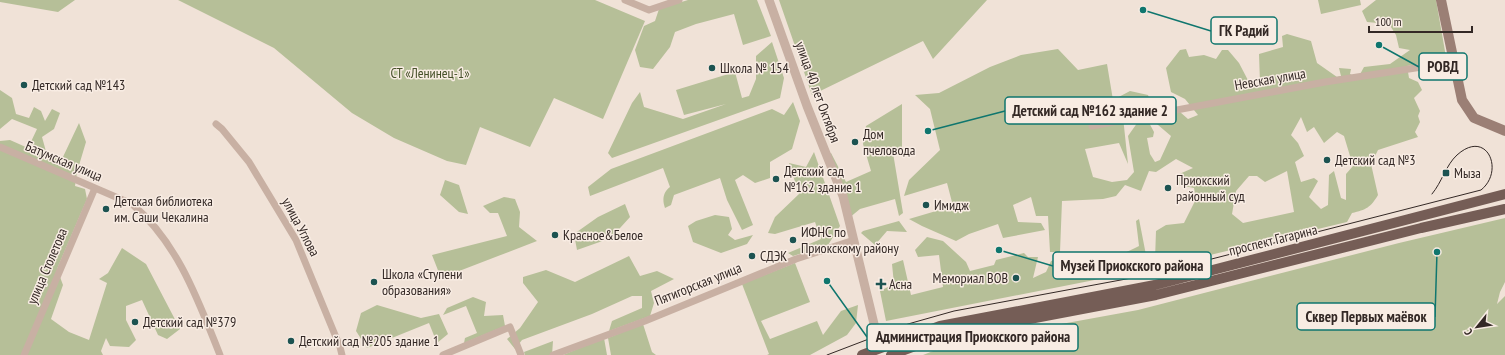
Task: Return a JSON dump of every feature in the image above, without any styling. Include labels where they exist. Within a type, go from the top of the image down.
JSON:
[{"type":"main road","points":[[1441,0],[1462,100],[1474,118],[1503,128]]},
{"type":"main road","name":"проспект Гагарина","points":[[862,355],[883,351],[946,325],[1155,285],[1505,194]]},
{"type":"main road","name":"проспект Гагарина","points":[[891,355],[943,337],[967,331],[1150,297],[1421,228],[1505,210]]},
{"type":"street","points":[[625,0],[648,10],[679,0]]},
{"type":"street","name":"улица 40 лет Октября","points":[[769,0],[807,106],[843,196],[876,332],[883,351]]},
{"type":"street","name":"Невская улица","points":[[1092,126],[1325,82],[1454,62]]},
{"type":"street","name":"улица Углова","points":[[216,124],[222,129],[249,162],[296,240],[342,355]]},
{"type":"street","name":"Батумская улица","points":[[0,147],[132,204],[149,219],[166,240],[192,285],[220,355]]},
{"type":"street","name":"улица Столетова","points":[[24,355],[95,188]]},
{"type":"street","name":"Пятигорская улица","points":[[553,355],[645,321],[796,259],[854,240]]},
{"type":"street","points":[[443,355],[510,327],[521,355]]},
{"type":"green space","points":[[0,0],[75,0],[58,12],[0,2]]},
{"type":"green space","name":"СТ «Ленинец-1»","points":[[178,0],[595,0],[645,21],[603,119],[554,98],[530,147],[480,127],[466,165],[447,161],[394,138],[352,113],[274,48]]},
{"type":"green space","points":[[688,0],[757,0],[771,36],[743,45],[734,14],[696,24],[675,32],[670,47],[653,69],[640,67],[635,50],[644,26],[655,21],[659,9]]},
{"type":"green space","points":[[779,0],[987,0],[933,59],[923,41],[812,95]]},
{"type":"green space","points":[[1318,0],[1360,0],[1361,5],[1321,14]]},
{"type":"green space","points":[[1376,0],[1436,0],[1446,57],[1443,60],[1407,66],[1409,78],[1418,82],[1422,90],[1414,98],[1420,111],[1418,116],[1420,122],[1415,132],[1418,137],[1378,150],[1371,164],[1378,195],[1368,207],[1361,211],[1352,213],[1347,222],[1206,256],[1163,269],[1155,260],[1156,231],[1166,225],[1184,223],[1196,199],[1194,188],[1179,185],[1177,175],[1193,168],[1176,159],[1156,172],[1149,171],[1141,191],[1125,185],[1116,196],[1103,199],[1062,201],[1060,252],[1050,252],[1048,216],[1036,216],[1031,197],[1013,205],[1018,222],[1041,223],[1045,230],[1003,238],[998,224],[969,234],[956,241],[909,219],[953,206],[947,183],[904,196],[909,180],[940,150],[930,109],[915,95],[939,93],[990,67],[1021,55],[1058,49],[1078,70],[1107,64],[1113,100],[1130,91],[1148,95],[1154,110],[1123,117],[1128,164],[1119,143],[1085,149],[1093,177],[1112,182],[1127,180],[1134,172],[1128,136],[1140,119],[1147,119],[1154,132],[1153,137],[1147,138],[1150,154],[1155,162],[1160,160],[1171,136],[1151,119],[1158,108],[1172,105],[1188,119],[1198,115],[1185,99],[1171,92],[1166,68],[1180,50],[1186,49],[1189,57],[1204,55],[1216,59],[1222,50],[1228,50],[1239,63],[1251,86],[1260,83],[1259,54],[1283,47],[1282,36],[1287,34],[1311,41],[1317,63],[1337,77],[1341,76],[1339,68],[1351,69],[1350,74],[1358,78],[1364,67],[1390,64],[1410,50],[1399,48],[1396,35],[1389,24],[1367,22],[1362,11]],"holes":[[[1301,117],[1307,132],[1314,127],[1324,143],[1337,132],[1344,136],[1353,166],[1346,174],[1346,200],[1341,198],[1334,171],[1329,175],[1328,205],[1321,209],[1309,197],[1318,181],[1314,178],[1301,182],[1295,162],[1304,156],[1298,143],[1291,135]],[[1287,171],[1294,212],[1243,223],[1232,214],[1236,191],[1249,176],[1257,176],[1265,182]]]},
{"type":"green space","points":[[772,42],[784,78],[780,98],[612,158],[608,153],[632,103],[640,92],[644,107],[683,119],[726,104],[684,115],[676,90],[735,72],[742,98],[749,96],[756,79],[756,56]]},
{"type":"green space","points":[[0,90],[12,98],[16,114],[29,118],[34,107],[41,111],[45,121],[52,109],[60,113],[54,129],[42,137],[47,155],[62,159],[79,123],[86,142],[77,172],[75,186],[85,189],[87,199],[57,269],[63,285],[51,319],[69,332],[89,340],[107,283],[99,279],[108,273],[122,248],[146,264],[180,329],[167,339],[158,335],[142,300],[126,306],[126,320],[136,340],[129,347],[110,346],[106,338],[101,351],[103,355],[0,355],[0,141],[10,140],[28,148],[37,129],[12,119],[0,129]]},
{"type":"green space","points":[[793,102],[800,121],[792,149],[770,162],[770,178],[755,183],[743,175],[735,180],[753,225],[742,230],[727,200],[720,178],[674,195],[671,205],[665,208],[664,196],[670,187],[663,168],[590,196],[588,187],[611,169],[772,109],[784,115]]},
{"type":"green space","points":[[902,104],[902,149],[893,153],[903,213],[899,216],[895,199],[860,209],[849,218],[828,154],[831,153],[846,182],[871,171],[863,144],[866,126]]},
{"type":"green space","points":[[814,152],[840,226],[828,245],[793,256],[788,253],[821,239],[815,222],[775,234],[768,233],[775,217],[799,194],[789,163],[806,167]]},
{"type":"green space","points":[[445,180],[459,185],[468,214],[459,212],[440,195]]},
{"type":"green space","points":[[504,197],[515,199],[520,212],[519,227],[537,241],[441,278],[432,255],[507,236],[498,213],[490,213],[483,206]]},
{"type":"green space","points":[[625,204],[630,217],[611,238],[577,250],[574,234],[598,217]]},
{"type":"green space","points":[[715,215],[729,217],[732,229],[728,235],[735,240],[753,235],[747,244],[721,253],[693,242],[688,226],[696,221]]},
{"type":"green space","points":[[1505,218],[1505,282],[1500,292],[1497,304],[1505,296],[1505,355],[923,355],[951,344],[1138,310],[1399,243]]},
{"type":"green space","points":[[1139,219],[1146,255],[1135,272],[886,321],[880,291],[894,284],[892,264],[903,260],[911,295],[943,287],[939,255],[918,257],[915,250],[927,237],[943,241],[966,262],[970,271],[994,265],[996,260],[1024,253],[1028,257],[1038,257],[1033,278],[1046,272],[1051,261],[1060,259],[1069,263],[1089,264],[1110,259],[1139,246],[1136,221]]},
{"type":"green space","points":[[899,221],[907,232],[887,231],[875,245],[861,233],[863,231]]},
{"type":"green space","points":[[629,256],[640,276],[657,271],[674,279],[651,291],[654,303],[650,316],[609,331],[612,321],[642,308],[642,296],[632,296],[592,314],[522,340],[515,349],[507,339],[520,328],[538,302],[523,283],[523,277],[546,270],[575,282]]},
{"type":"green space","points":[[795,263],[810,302],[761,321],[770,339],[817,321],[823,335],[841,311],[858,305],[856,323],[847,335],[810,355],[767,355],[769,354],[742,284]]},
{"type":"green space","points":[[473,297],[486,302],[484,316],[503,315],[505,326],[464,343],[465,338],[477,333],[466,306],[443,315],[447,308]]},
{"type":"green space","points":[[377,305],[421,318],[439,314],[448,334],[437,343],[429,323],[367,348],[356,331],[361,313]]},
{"type":"green space","points":[[643,324],[652,352],[656,355],[611,355],[608,338]]},
{"type":"green space","points":[[604,338],[607,355],[563,355]]},
{"type":"green space","points":[[553,341],[552,355],[525,355],[524,352]]},
{"type":"tram line","points":[[827,355],[908,324],[954,311],[1153,274],[1481,190],[1488,182],[1492,173],[1492,163],[1489,155],[1484,149],[1477,146],[1468,148],[1457,155],[1453,159],[1432,194]]},
{"type":"place","name":"ГК Радий","points":[[1143,10]]},
{"type":"place","name":"РОВД","points":[[1379,45]]},
{"type":"place","name":"Школа № 154","points":[[712,68]]},
{"type":"place","name":"Детский сад №143","points":[[24,85]]},
{"type":"place","name":"Детский сад №162 здание 2","points":[[928,131]]},
{"type":"place","name":"Дом пчеловода","points":[[855,142]]},
{"type":"place","name":"Детский сад №3","points":[[1327,160]]},
{"type":"place","name":"Мыза","points":[[1446,173]]},
{"type":"place","name":"Детский сад №162 здание 1","points":[[776,179]]},
{"type":"place","name":"Приокский районный суд","points":[[1168,188]]},
{"type":"place","name":"Имидж","points":[[926,205]]},
{"type":"place","name":"Детская библиотека им. Саши Чекалина","points":[[106,209]]},
{"type":"place","name":"Красное&Белое","points":[[555,235]]},
{"type":"place","name":"ИФНС по Приокскому району","points":[[793,240]]},
{"type":"place","name":"Музей Приокского района","points":[[999,250]]},
{"type":"place","name":"Сквер Первых маёвок","points":[[1437,252]]},
{"type":"place","name":"СДЭК","points":[[752,256]]},
{"type":"place","name":"Мемориал ВОВ","points":[[1016,278]]},
{"type":"place","name":"Администрация Приокского района","points":[[827,281]]},
{"type":"place","name":"Школа «Ступени образования»","points":[[374,282]]},
{"type":"place","name":"Асна","points":[[881,284]]},
{"type":"place","name":"Детский сад №379","points":[[135,322]]},
{"type":"place","name":"Детский сад №205 здание 1","points":[[291,341]]}]
